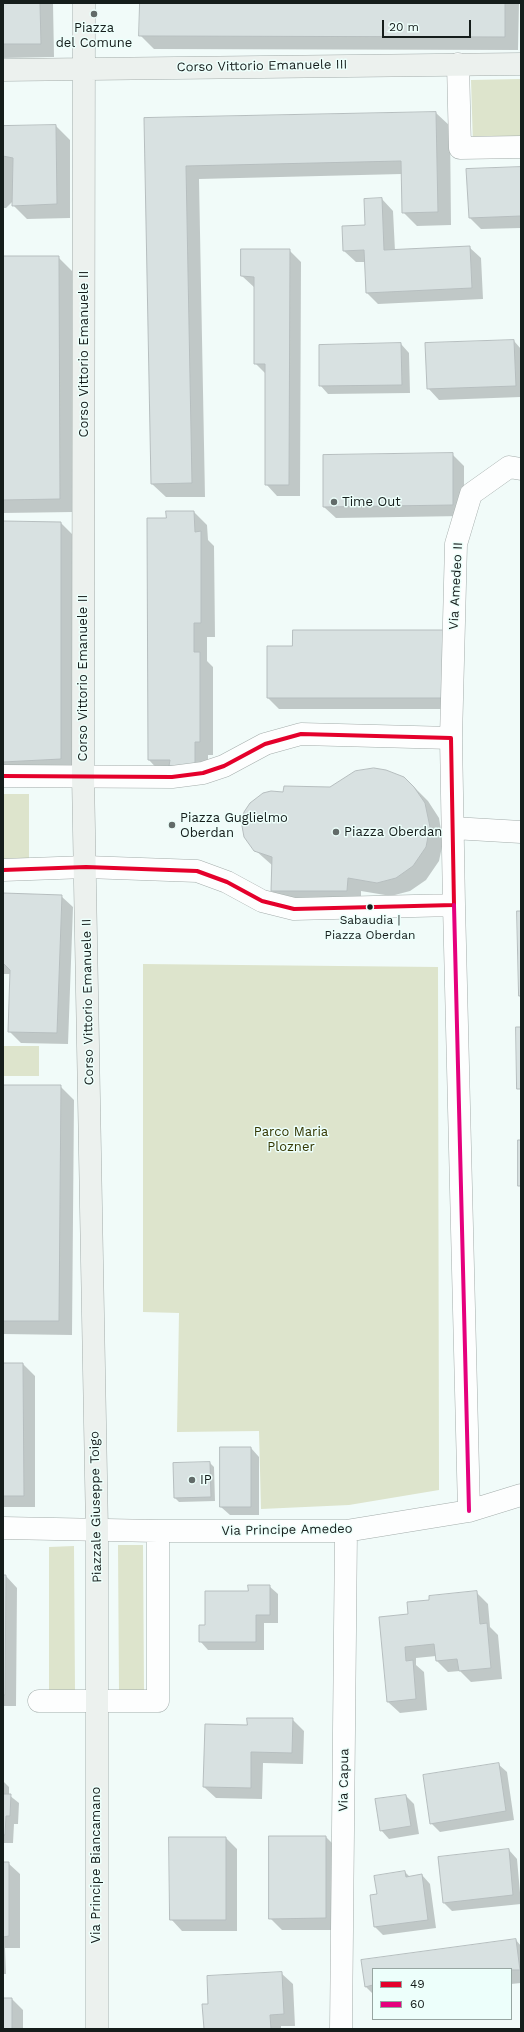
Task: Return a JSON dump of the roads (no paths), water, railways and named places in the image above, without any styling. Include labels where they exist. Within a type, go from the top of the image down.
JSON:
[{"type":"street","points":[[84,3],[84,67]]},
{"type":"street","points":[[458,64],[460,148],[521,147]]},
{"type":"street","name":"Corso Vittorio Emanuele III","points":[[3,70],[84,67],[521,64]]},
{"type":"street","name":"Corso Vittorio Emanuele II","points":[[84,67],[83,776],[86,867],[93,1312]]},
{"type":"street","name":"Via Amedeo II","points":[[451,738],[456,544],[471,494],[509,468],[521,469]]},
{"type":"street","points":[[3,776],[172,776],[203,774],[224,766],[265,744],[300,734],[451,738],[469,1511]]},
{"type":"street","points":[[453,828],[521,832]]},
{"type":"street","points":[[3,870],[86,867],[197,871],[227,882],[262,901],[294,909],[454,905]]},
{"type":"street","name":"Piazzale Giuseppe Toigo","points":[[93,1312],[97,1530],[96,1701]]},
{"type":"street","name":"Via Principe Amedeo","points":[[3,1528],[158,1531],[346,1531],[469,1511],[521,1495]]},
{"type":"street","points":[[40,1702],[158,1701],[158,1531]]},
{"type":"street","name":"Via Capua","points":[[341,2029],[346,1531]]},
{"type":"street","name":"Via Principe Biancamano","points":[[96,1701],[97,2029]]},
{"type":"place","name":"Piazza del Comune","points":[[94,14]]},
{"type":"place","name":"Time Out","points":[[334,502]]},
{"type":"place","name":"Piazza Guglielmo Oberdan","points":[[172,825]]},
{"type":"place","name":"Piazza Oberdan","points":[[336,832]]},
{"type":"place","name":"Sabaudia | Piazza Oberdan","points":[[370,907]]},
{"type":"place","name":"IP","points":[[192,1480]]},
{"type":"park label","name":"Parco Maria Plozner","points":[[291,1140]]}]
